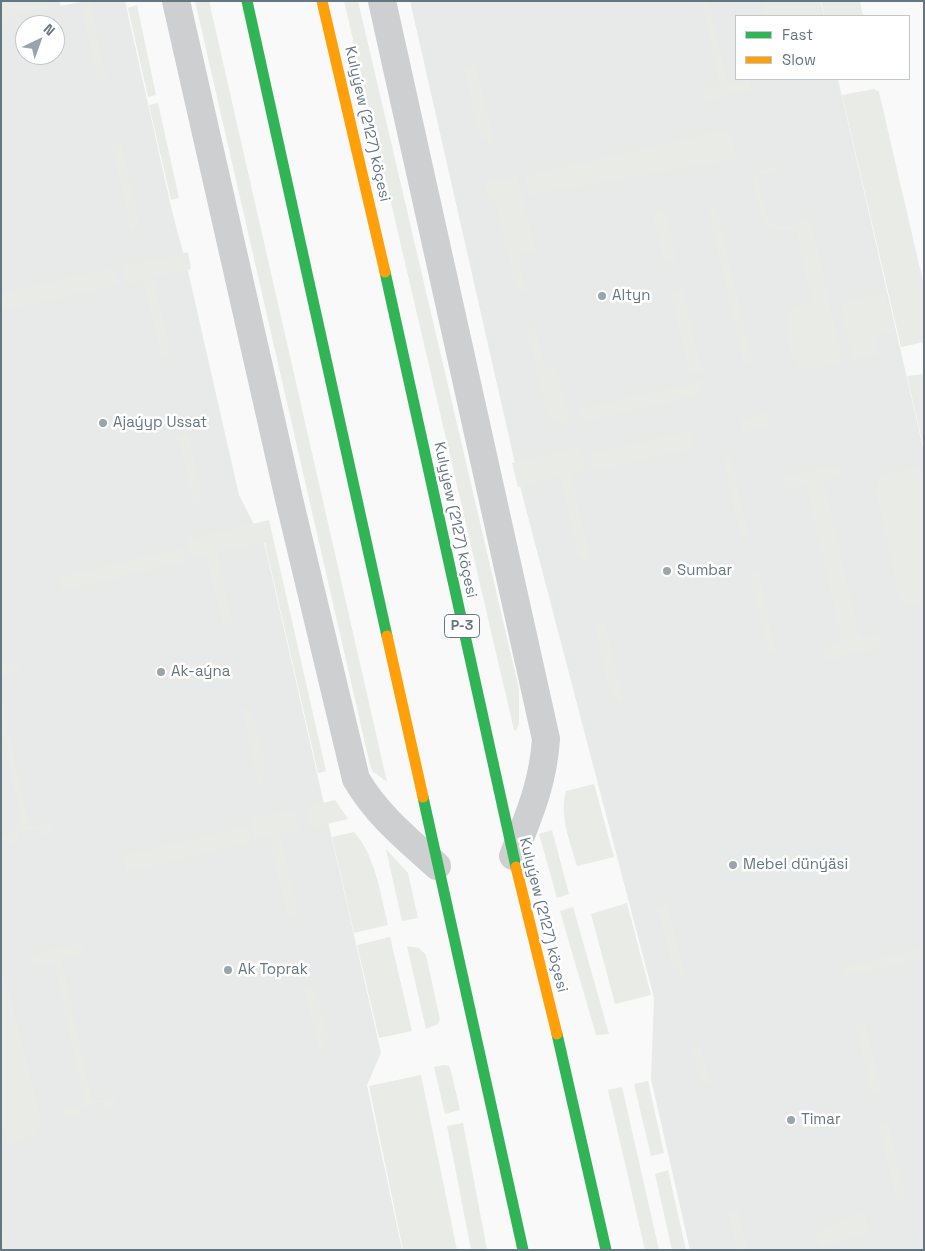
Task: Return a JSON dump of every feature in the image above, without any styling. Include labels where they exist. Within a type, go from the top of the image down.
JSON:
[{"type":"highway","points":[[247,1],[523,1250]]},
{"type":"highway","name":"Kulyýew (2127) köçesi","points":[[322,1],[360,158],[513,856],[564,1064],[606,1250]]},
{"type":"street","points":[[176,1],[289,499],[356,779],[369,801],[385,819],[437,866]]},
{"type":"street","points":[[382,1],[546,739],[544,767],[538,791],[513,856]]},
{"type":"shaded area","points":[[1,1],[59,1],[61,6],[85,1],[125,1],[239,495],[265,546],[381,1053],[367,1085],[402,1250],[1,1250]]},
{"type":"shaded area","points":[[10,1],[55,1],[56,7],[1,18],[1,3]]},
{"type":"shaded area","points":[[80,1],[90,1],[107,79],[97,81]]},
{"type":"shaded area","points":[[195,1],[209,1],[387,782],[372,771],[370,765]]},
{"type":"shaded area","points":[[344,1],[358,1],[519,689],[519,724],[516,731],[514,730]]},
{"type":"shaded area","points":[[410,1],[820,1],[824,15],[735,15],[735,80],[838,80],[924,452],[924,1250],[690,1250],[651,1079],[654,998],[521,490]]},
{"type":"shaded area","points":[[701,1],[709,1],[728,84],[749,81],[751,89],[748,91],[706,101],[699,96],[704,89],[720,86]]},
{"type":"shaded area","points":[[761,1],[818,1],[821,15],[765,15]]},
{"type":"shaded area","points":[[821,1],[860,1],[863,15],[824,15]]},
{"type":"shaded area","points":[[137,5],[156,95],[148,97],[128,8]]},
{"type":"shaded area","points":[[476,65],[495,145],[485,141],[478,132],[464,68]]},
{"type":"shaded area","points":[[874,89],[879,92],[924,286],[924,342],[901,347],[842,95]]},
{"type":"shaded area","points":[[158,103],[179,198],[171,200],[149,105]]},
{"type":"shaded area","points":[[729,129],[737,159],[529,195],[524,176]]},
{"type":"shaded area","points":[[122,144],[139,220],[138,227],[131,232],[112,146]]},
{"type":"shaded area","points":[[779,167],[780,171],[763,175],[758,182],[768,220],[772,224],[782,226],[811,219],[843,362],[819,368],[805,369],[800,367],[795,361],[789,345],[786,328],[789,315],[796,308],[812,302],[795,228],[777,230],[767,226],[761,215],[753,179],[758,171]]},
{"type":"shaded area","points":[[517,175],[536,250],[518,255],[526,290],[517,293],[494,199],[488,201],[484,183]]},
{"type":"shaded area","points":[[717,208],[752,359],[749,365],[743,361],[708,209]]},
{"type":"shaded area","points":[[665,210],[677,261],[664,263],[652,213]]},
{"type":"shaded area","points":[[188,252],[191,269],[154,277],[171,355],[161,357],[143,280],[126,283],[122,267]]},
{"type":"shaded area","points":[[115,268],[119,285],[1,311],[1,293]]},
{"type":"shaded area","points":[[683,289],[703,373],[690,375],[670,291]]},
{"type":"shaded area","points":[[885,293],[894,332],[874,336],[879,354],[853,360],[840,303]]},
{"type":"shaded area","points":[[535,326],[545,368],[556,366],[570,424],[555,422],[546,410],[526,328]]},
{"type":"shaded area","points":[[924,374],[924,449],[907,376]]},
{"type":"shaded area","points":[[704,381],[702,391],[694,396],[582,422],[580,409]]},
{"type":"shaded area","points":[[767,412],[771,427],[743,433],[740,419]]},
{"type":"shaded area","points":[[690,431],[695,448],[594,471],[590,454]]},
{"type":"shaded area","points":[[189,434],[201,488],[194,506],[178,436]]},
{"type":"shaded area","points":[[580,447],[586,471],[571,475],[590,557],[579,559],[560,477],[518,487],[512,463]]},
{"type":"shaded area","points":[[731,458],[750,537],[741,539],[723,460]]},
{"type":"shaded area","points":[[834,465],[839,466],[842,470],[841,476],[824,482],[860,638],[879,636],[882,640],[881,646],[877,649],[832,659],[827,658],[823,654],[824,648],[842,642],[806,486],[787,488],[784,484],[785,478],[789,476]]},
{"type":"shaded area","points":[[924,466],[924,603],[910,606],[899,599],[876,493],[880,475]]},
{"type":"shaded area","points":[[269,520],[326,771],[318,773],[265,543],[217,553],[233,624],[223,626],[206,556],[191,559],[187,539]]},
{"type":"shaded area","points":[[182,548],[185,562],[62,591],[59,577]]},
{"type":"shaded area","points":[[758,570],[776,651],[768,652],[749,572]]},
{"type":"shaded area","points":[[605,622],[624,704],[610,693],[594,624]]},
{"type":"shaded area","points":[[13,662],[19,666],[19,671],[1,677],[1,665]]},
{"type":"shaded area","points":[[1,694],[30,827],[47,823],[54,828],[50,835],[42,836],[40,828],[18,832],[19,841],[8,844],[1,839],[2,835],[23,828],[1,731]]},
{"type":"shaded area","points":[[252,708],[266,768],[259,786],[242,710]]},
{"type":"shaded area","points":[[594,784],[614,857],[577,866],[565,819],[564,800],[566,791]]},
{"type":"shaded area","points":[[335,800],[348,819],[310,828],[306,807]]},
{"type":"shaded area","points":[[294,810],[299,830],[280,835],[299,916],[288,919],[269,837],[255,840],[250,819]]},
{"type":"shaded area","points":[[247,826],[251,842],[127,872],[122,856]]},
{"type":"shaded area","points":[[552,830],[569,894],[557,898],[539,834]]},
{"type":"shaded area","points":[[354,832],[372,864],[380,888],[388,925],[354,933],[332,837]]},
{"type":"shaded area","points":[[386,849],[408,873],[418,918],[402,921]]},
{"type":"shaded area","points":[[627,903],[651,995],[615,1004],[591,914]]},
{"type":"shaded area","points":[[668,904],[687,981],[672,967],[657,907]]},
{"type":"shaded area","points":[[573,907],[609,1034],[596,1035],[560,911]]},
{"type":"shaded area","points":[[390,937],[412,1031],[379,1038],[357,945]]},
{"type":"shaded area","points":[[78,944],[85,949],[84,953],[62,960],[92,1101],[115,1098],[117,1107],[105,1111],[103,1102],[79,1108],[81,1116],[69,1119],[62,1114],[63,1110],[84,1103],[54,962],[32,965],[30,956]]},
{"type":"shaded area","points":[[407,946],[419,948],[426,955],[440,1020],[438,1024],[426,1029]]},
{"type":"shaded area","points":[[924,948],[924,958],[843,977],[841,968]]},
{"type":"shaded area","points":[[1,977],[8,983],[41,1120],[37,1131],[29,1138],[8,1144],[4,1129],[1,1129]]},
{"type":"shaded area","points":[[316,987],[328,1039],[326,1047],[319,1053],[304,989]]},
{"type":"shaded area","points":[[866,1024],[881,1092],[871,1094],[856,1026]]},
{"type":"shaded area","points":[[700,1043],[710,1082],[701,1084],[691,1045]]},
{"type":"shaded area","points":[[449,1066],[451,1071],[460,1110],[445,1114],[434,1067]]},
{"type":"shaded area","points":[[421,1075],[457,1250],[403,1250],[369,1086]]},
{"type":"shaded area","points":[[648,1081],[664,1153],[651,1156],[634,1084]]},
{"type":"shaded area","points":[[622,1087],[659,1250],[645,1250],[608,1090]]},
{"type":"shaded area","points":[[888,1121],[906,1199],[896,1201],[878,1123]]},
{"type":"shaded area","points":[[463,1123],[487,1250],[471,1250],[447,1126]]},
{"type":"shaded area","points":[[668,1170],[686,1250],[672,1250],[655,1174]]},
{"type":"shaded area","points":[[738,1210],[748,1250],[737,1249],[728,1213]]},
{"type":"shaded area","points":[[864,1212],[870,1234],[819,1247],[815,1233]]},
{"type":"shaded area","points":[[1,1219],[8,1250],[1,1250]]},
{"type":"traffic: fast","points":[[247,1],[387,636]]},
{"type":"traffic: fast","points":[[385,272],[516,867]]},
{"type":"traffic: fast","points":[[423,797],[523,1250]]},
{"type":"traffic: fast","points":[[557,1034],[606,1250]]},
{"type":"traffic: slow","points":[[322,1],[385,272]]},
{"type":"traffic: slow","points":[[387,636],[423,797]]},
{"type":"traffic: slow","points":[[516,867],[557,1034]]},
{"type":"place","name":"Altyn","points":[[602,296]]},
{"type":"place","name":"Ajaýyp Ussat","points":[[103,423]]},
{"type":"place","name":"Sumbar","points":[[667,571]]},
{"type":"place","name":"Ak-aýna","points":[[161,672]]},
{"type":"place","name":"Mebel dünýäsi","points":[[733,865]]},
{"type":"place","name":"Ak Toprak","points":[[228,970]]},
{"type":"place","name":"Timar","points":[[791,1120]]}]
